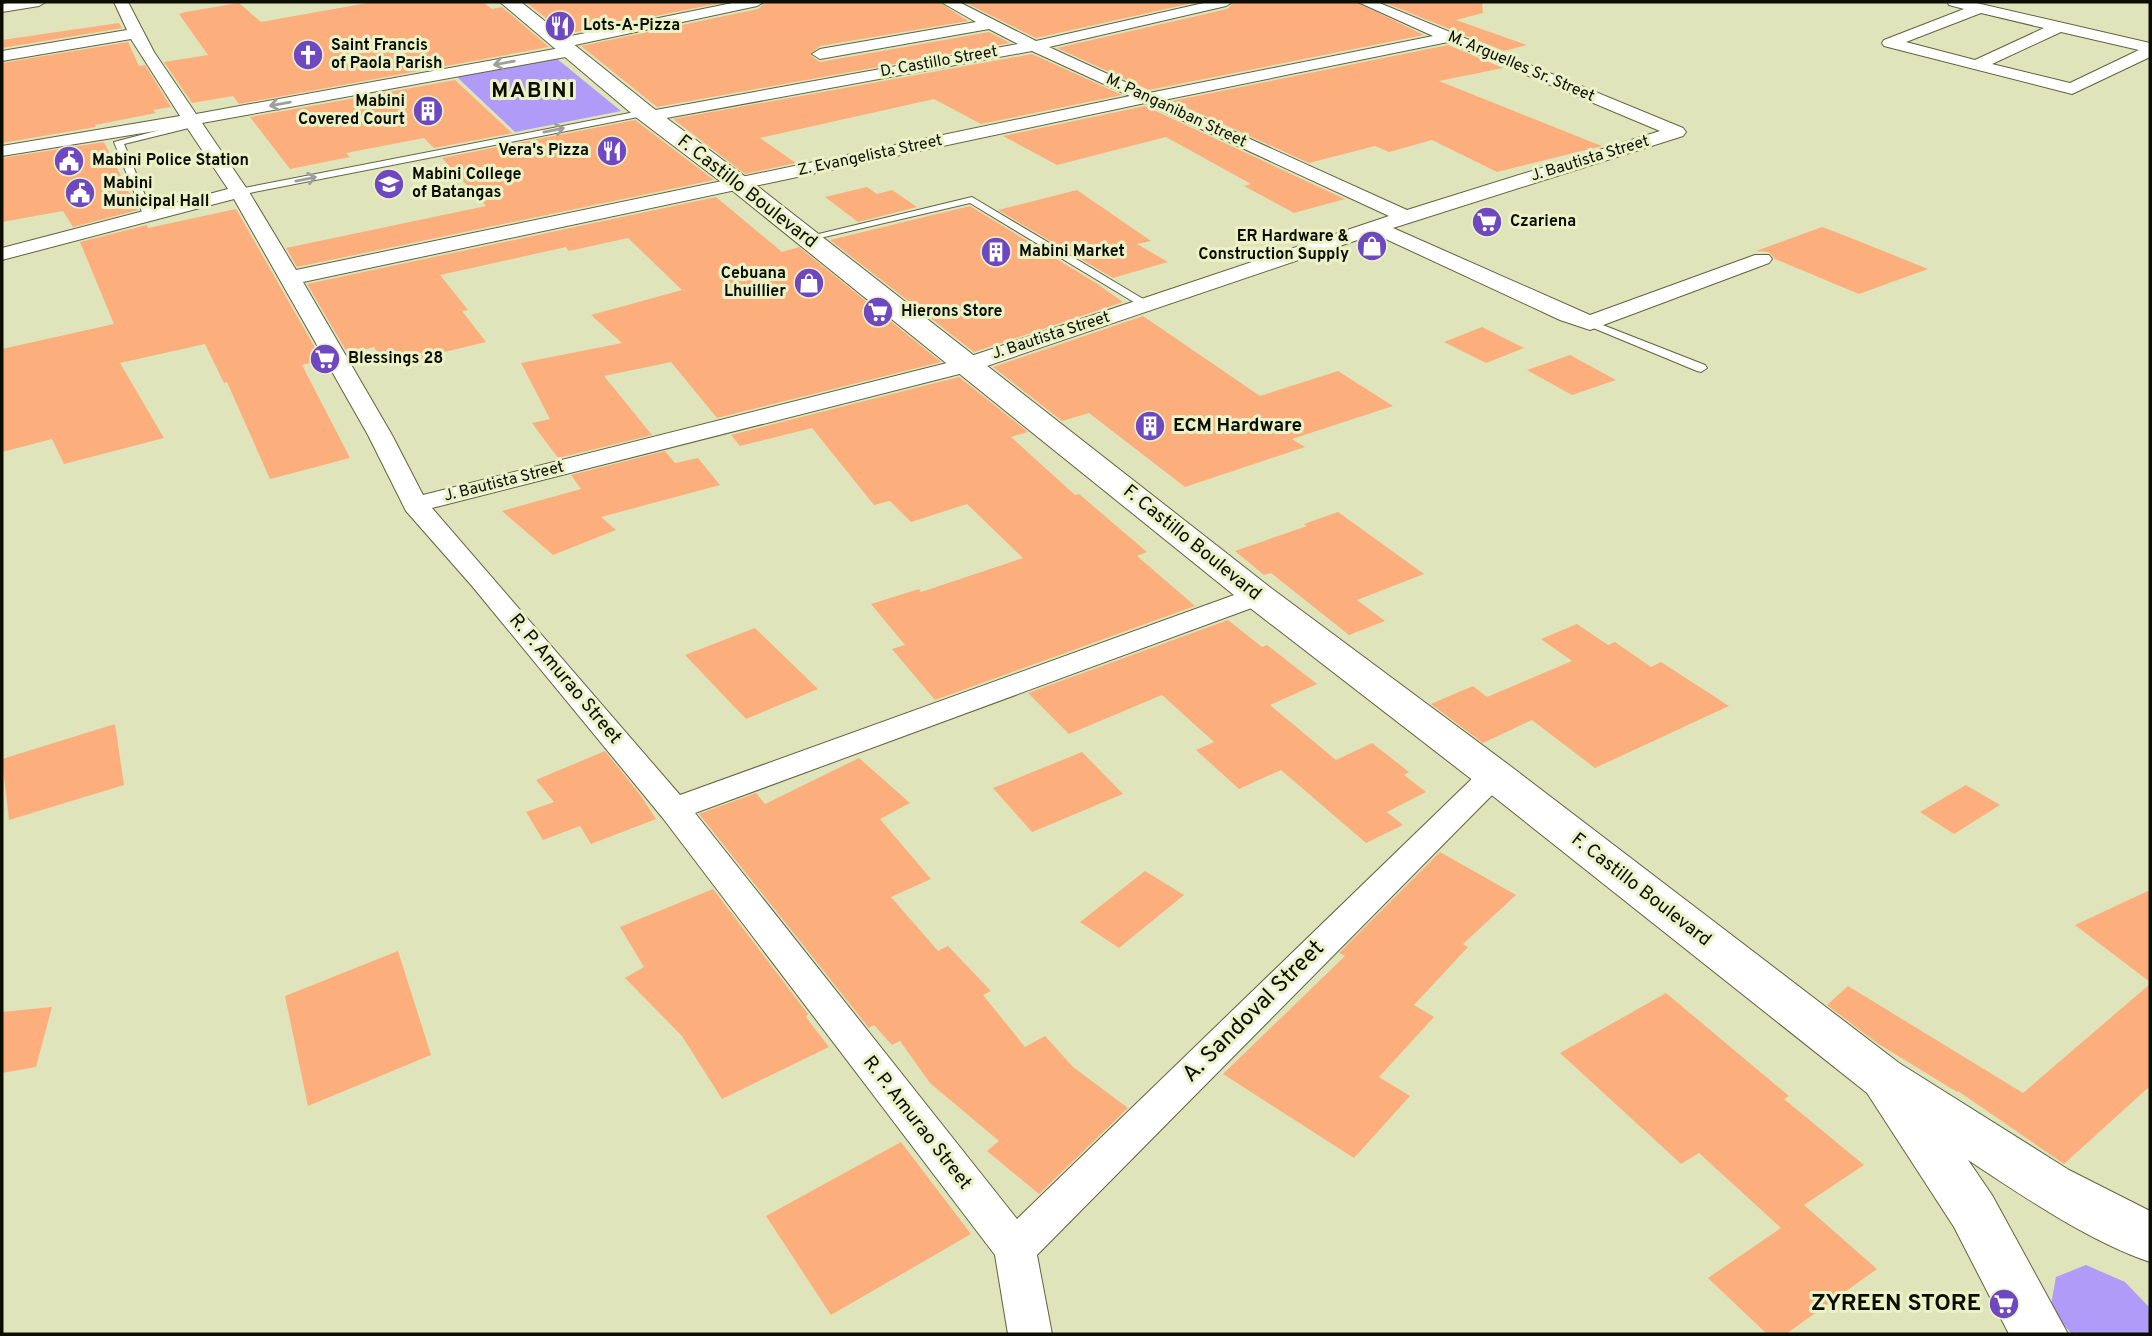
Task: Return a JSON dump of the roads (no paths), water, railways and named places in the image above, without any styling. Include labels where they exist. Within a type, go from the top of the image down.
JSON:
[{"type":"main road","name":"F. Castillo Boulevard","points":[[509,2],[1258,596],[1494,775],[1881,1077]]},
{"type":"main road","points":[[1881,1077],[2050,1185],[2150,1238]]},
{"type":"main road","points":[[1881,1077],[1973,1211],[2039,1334]]},
{"type":"street","points":[[2,8],[39,2]]},
{"type":"street","name":"R. P. Amurao Street","points":[[121,2],[146,52],[239,192],[290,278],[380,435],[415,505],[482,580],[674,809],[1015,1249],[1030,1334]]},
{"type":"street","points":[[2,150],[193,122],[566,47],[757,2]]},
{"type":"street","name":"M. Panganiban Street","points":[[948,2],[1034,46],[1406,217]]},
{"type":"street","name":"D. Castillo Street","points":[[648,114],[1034,46],[1227,2]]},
{"type":"street","name":"M. Arguelles Sr. Street","points":[[1364,2],[1677,132]]},
{"type":"street","points":[[1954,2],[2150,50]]},
{"type":"street","points":[[1980,8],[1890,43],[2072,89],[2150,50]]},
{"type":"street","points":[[820,54],[992,24]]},
{"type":"street","points":[[1977,65],[2058,27]]},
{"type":"street","points":[[2,56],[137,33]]},
{"type":"street","name":"Z. Evangelista Street","points":[[290,278],[1450,37]]},
{"type":"street","name":"J. Bautista Street","points":[[415,505],[967,365],[1406,217],[1677,132]]},
{"type":"street","points":[[2,254],[239,192]]},
{"type":"street","points":[[1375,228],[1590,323],[1762,260]]},
{"type":"street","points":[[674,809],[1258,596]]},
{"type":"street","name":"A. Sandoval Street","points":[[1015,1249],[1494,775]]},
{"type":"lane","name":"D. Castillo Street","points":[[239,192],[648,114]]},
{"type":"lane","points":[[148,215],[119,142],[193,122]]},
{"type":"lane","points":[[807,237],[972,200],[1146,305]]},
{"type":"lane","points":[[1590,323],[1700,368]]},
{"type":"place","name":"Lots-A-Pizza","points":[[560,26]]},
{"type":"place","name":"Saint Francis of Paola Parish","points":[[308,55]]},
{"type":"place","name":"Mabini Covered Court","points":[[428,111]]},
{"type":"place","name":"Vera's Pizza","points":[[612,151]]},
{"type":"place","name":"Mabini Police Station","points":[[69,161]]},
{"type":"place","name":"Mabini College of Batangas","points":[[389,184]]},
{"type":"place","name":"Mabini Municipal Hall","points":[[80,193]]},
{"type":"place","name":"Czariena","points":[[1487,222]]},
{"type":"place","name":"ER Hardware & Construction Supply","points":[[1372,246]]},
{"type":"place","name":"Mabini Market","points":[[996,252]]},
{"type":"place","name":"Cebuana Lhuillier","points":[[809,283]]},
{"type":"place","name":"Hierons Store","points":[[878,312]]},
{"type":"place","name":"Blessings 28","points":[[325,359]]},
{"type":"place","name":"ECM Hardware","points":[[1150,426]]},
{"type":"place","name":"ZYREEN STORE","points":[[2004,1304]]},
{"type":"district","name":"MABINI","points":[[534,91]]}]
